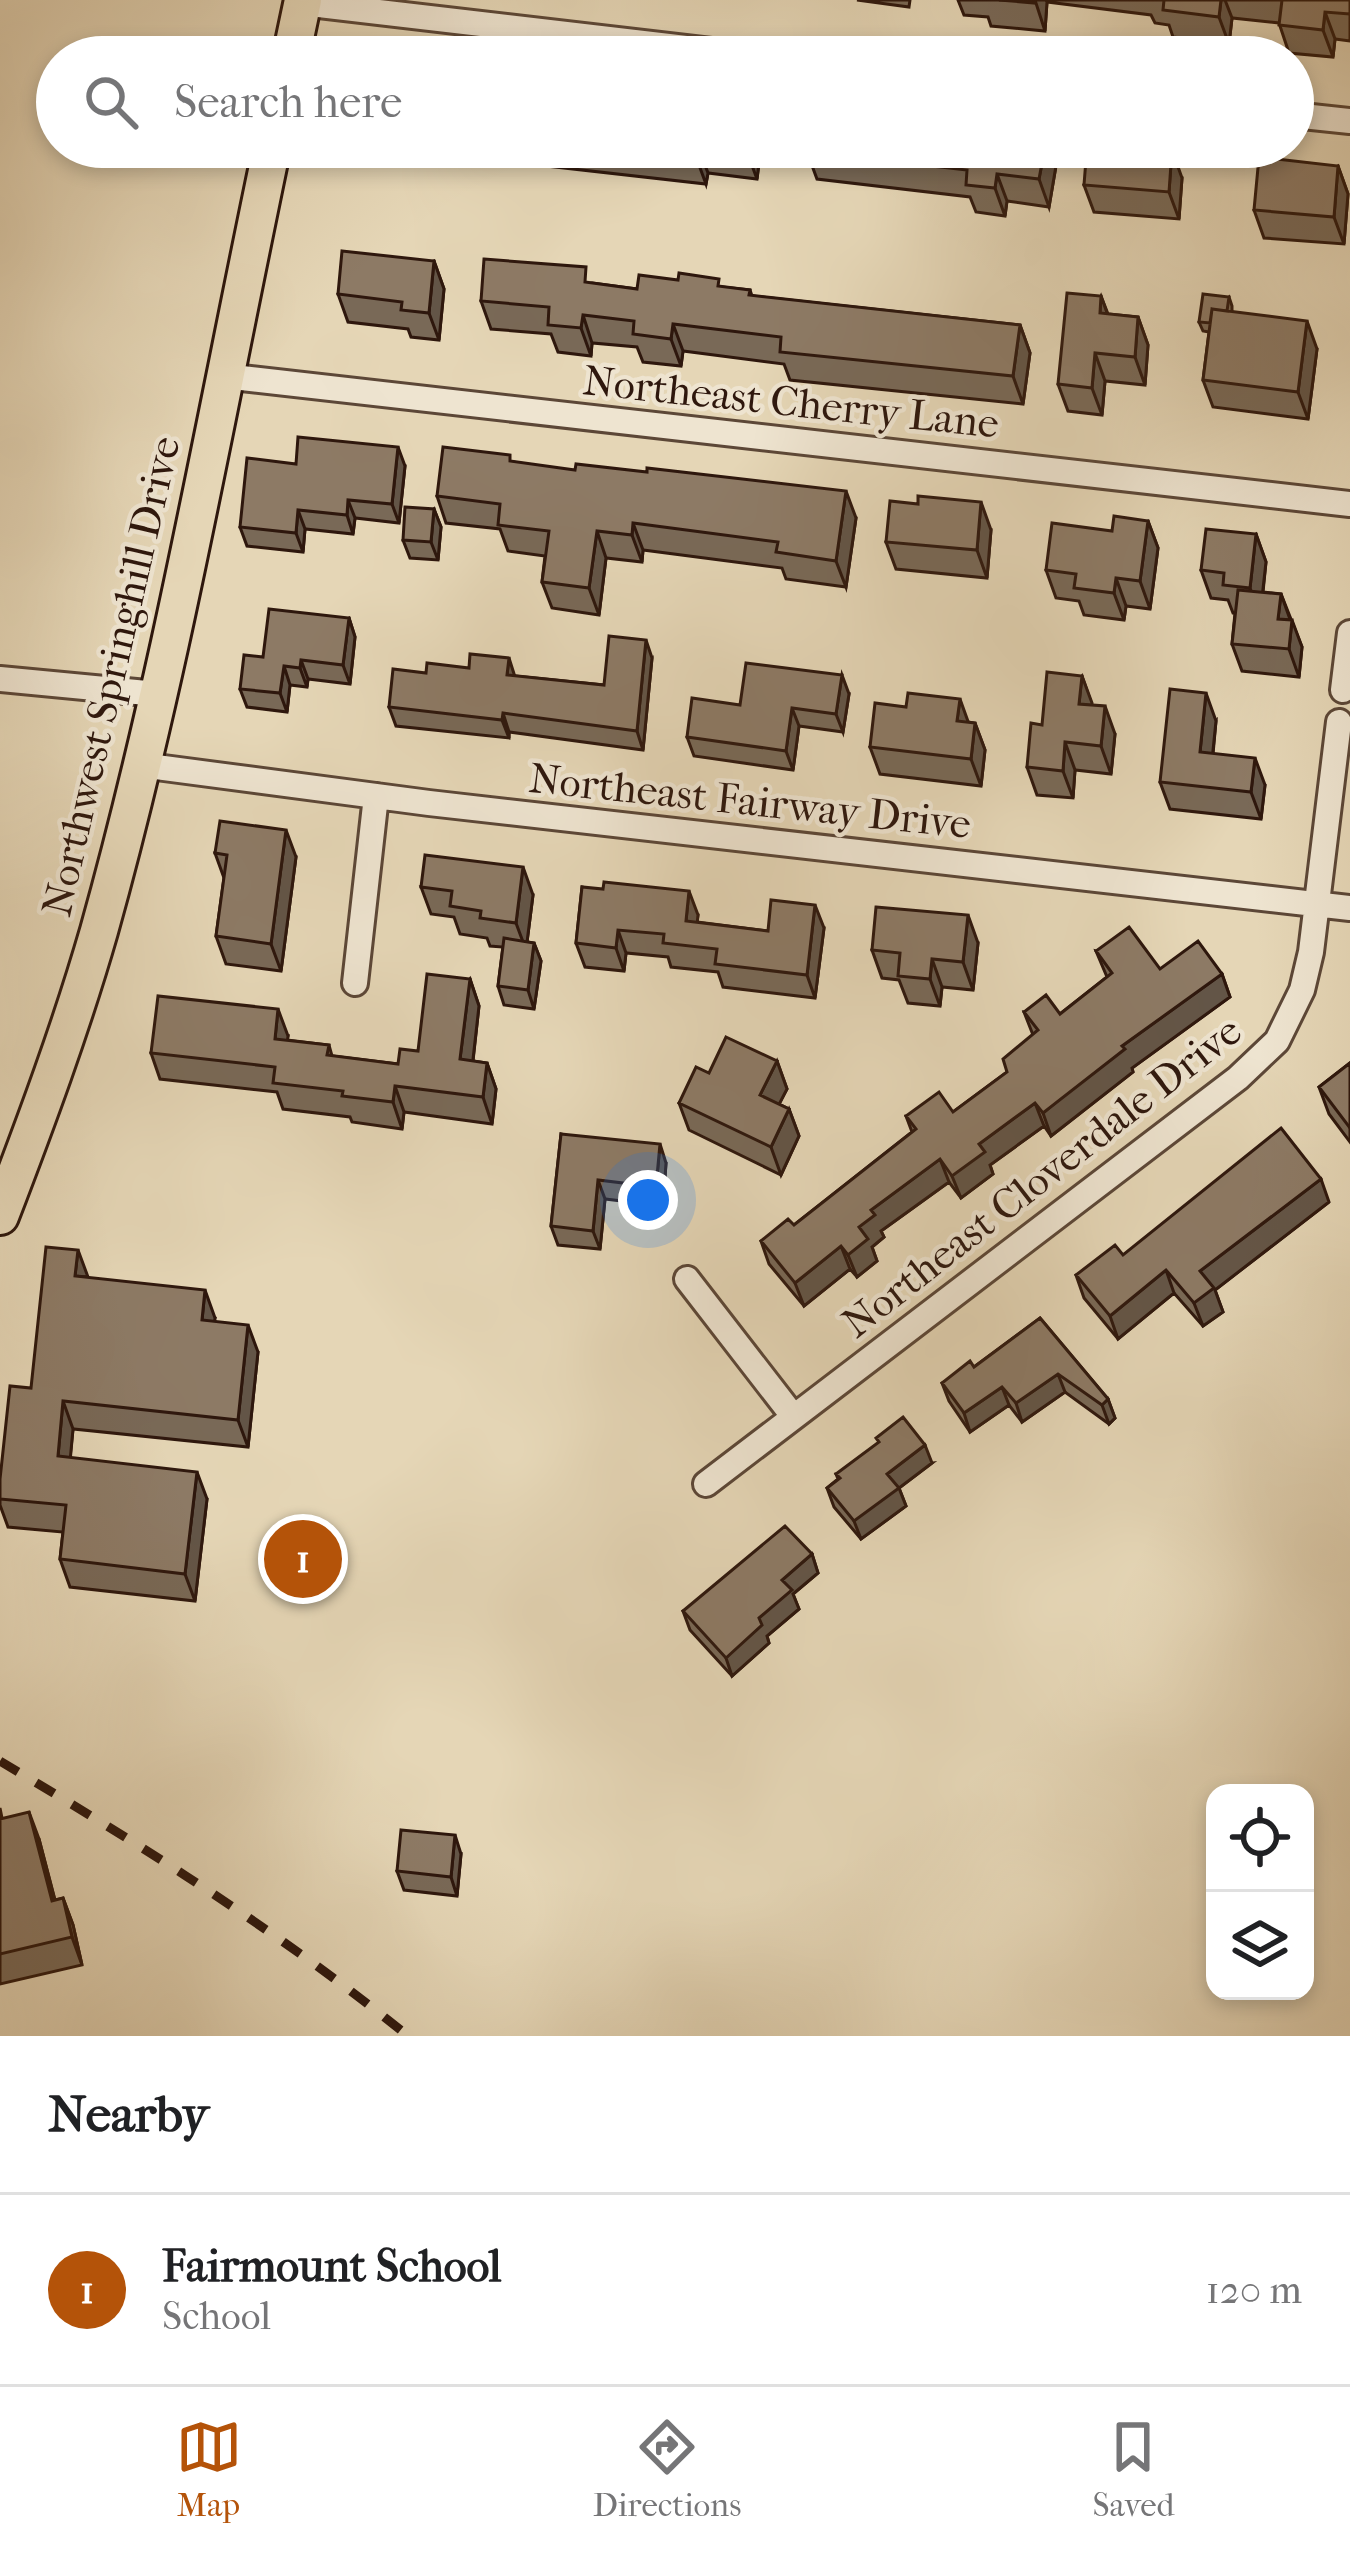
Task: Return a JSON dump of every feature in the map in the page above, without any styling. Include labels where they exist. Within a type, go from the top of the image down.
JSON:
[{"type":"main road","points":[[295,36],[302,1]]},
{"type":"main road","name":"Northwest Springhill Drive","points":[[3,1200],[51,1082],[98,935],[142,765],[268,168]]},
{"type":"street","points":[[302,1],[591,36]]},
{"type":"street","points":[[1314,118],[1350,122]]},
{"type":"street","name":"Northeast Cherry Lane","points":[[224,376],[1350,504]]},
{"type":"street","points":[[1342,690],[1350,633]]},
{"type":"street","points":[[0,679],[157,694]]},
{"type":"street","name":"Northeast Cloverdale Drive","points":[[706,1484],[1261,1058],[1277,1041],[1297,1004],[1311,952],[1339,722]]},
{"type":"street","name":"Northeast Fairway Drive","points":[[142,765],[1350,908]]},
{"type":"street","points":[[356,982],[376,796]]},
{"type":"street","points":[[687,1279],[793,1416]]},
{"type":"building","points":[[1164,0],[1221,0],[1219,17],[1163,10]]},
{"type":"building","points":[[1282,0],[1350,0],[1350,14],[1325,12],[1323,30],[1279,25]]},
{"type":"building","points":[[1338,166],[1334,217],[1254,210],[1258,168]]},
{"type":"building","points":[[949,168],[1041,168],[1039,179],[997,174],[995,188],[966,185],[967,170]]},
{"type":"building","points":[[1085,168],[1171,168],[1169,192],[1084,185]]},
{"type":"building","points":[[342,251],[434,261],[429,313],[401,310],[402,302],[338,294]]},
{"type":"building","points":[[484,259],[586,267],[585,282],[637,289],[639,275],[678,280],[679,273],[719,279],[718,286],[750,290],[749,295],[1020,325],[1013,376],[780,352],[781,337],[673,324],[671,339],[633,334],[634,321],[583,315],[581,328],[548,325],[549,307],[481,301]]},
{"type":"building","points":[[1067,293],[1101,296],[1100,313],[1138,317],[1135,357],[1095,353],[1092,388],[1058,384]]},
{"type":"building","points":[[1203,294],[1229,297],[1227,311],[1212,309],[1210,323],[1199,322]]},
{"type":"building","points":[[1212,309],[1307,321],[1298,392],[1203,380]]},
{"type":"building","points":[[298,437],[398,447],[392,504],[348,500],[347,515],[298,510],[296,533],[240,527],[247,458],[296,464]]},
{"type":"building","points":[[443,447],[510,455],[510,461],[575,470],[576,464],[647,472],[647,468],[846,491],[836,561],[776,552],[778,542],[633,523],[632,535],[597,531],[589,588],[542,582],[549,531],[498,525],[500,504],[437,496]]},
{"type":"building","points":[[918,496],[981,502],[977,550],[886,542],[890,501],[918,504]]},
{"type":"building","points":[[405,507],[434,509],[431,542],[403,540]]},
{"type":"building","points":[[1114,516],[1148,521],[1140,581],[1116,578],[1114,593],[1074,588],[1076,574],[1046,570],[1052,523],[1112,531]]},
{"type":"building","points":[[1206,529],[1256,534],[1250,588],[1223,585],[1224,573],[1201,570]]},
{"type":"building","points":[[1238,590],[1281,594],[1278,619],[1292,620],[1289,649],[1232,644]]},
{"type":"building","points":[[269,609],[349,618],[343,665],[301,660],[300,668],[284,666],[280,693],[240,689],[244,655],[263,657]]},
{"type":"building","points":[[609,636],[646,640],[637,731],[503,713],[502,720],[389,707],[393,669],[426,673],[427,663],[469,668],[470,654],[509,658],[507,675],[604,685]]},
{"type":"building","points":[[746,663],[842,675],[836,714],[792,708],[786,751],[687,737],[692,698],[740,705]]},
{"type":"building","points":[[1047,672],[1082,676],[1079,704],[1105,706],[1101,746],[1065,742],[1063,771],[1027,767],[1031,723],[1042,725]]},
{"type":"building","points":[[1170,689],[1206,693],[1200,752],[1255,758],[1251,792],[1160,782]]},
{"type":"building","points":[[908,693],[960,699],[957,721],[975,723],[971,759],[870,747],[875,703],[906,707]]},
{"type":"building","points":[[220,821],[286,830],[271,944],[216,936],[227,855],[215,853]]},
{"type":"building","points":[[425,855],[523,867],[516,923],[480,918],[481,911],[450,906],[452,891],[421,887]]},
{"type":"building","points":[[604,882],[689,891],[686,921],[768,931],[771,900],[815,905],[807,975],[715,964],[717,949],[663,943],[664,934],[618,930],[616,948],[576,943],[582,887],[603,889]]},
{"type":"building","points":[[876,907],[968,915],[963,962],[932,959],[930,979],[898,976],[900,953],[872,950]]},
{"type":"building","points":[[1129,927],[1160,969],[1198,941],[1222,974],[1122,1046],[1125,1049],[1043,1113],[1035,1103],[979,1144],[985,1152],[952,1176],[940,1159],[871,1210],[875,1215],[859,1227],[868,1239],[848,1255],[841,1246],[795,1283],[761,1241],[788,1219],[794,1225],[916,1129],[906,1116],[939,1092],[953,1112],[1007,1072],[1003,1059],[1038,1030],[1024,1012],[1046,995],[1060,1014],[1112,973],[1096,951]]},
{"type":"building","points":[[504,938],[534,943],[528,990],[498,986]]},
{"type":"building","points":[[427,974],[470,979],[460,1059],[487,1063],[483,1097],[395,1086],[393,1102],[342,1096],[343,1091],[273,1083],[275,1067],[151,1053],[158,996],[278,1009],[275,1039],[329,1045],[327,1055],[398,1064],[400,1049],[418,1051]]},
{"type":"building","points":[[726,1037],[777,1061],[760,1095],[789,1109],[771,1147],[679,1103],[696,1067],[709,1073]]},
{"type":"building","points":[[1350,1063],[1350,1128],[1319,1087]]},
{"type":"building","points":[[1281,1128],[1321,1179],[1200,1271],[1214,1288],[1194,1303],[1166,1270],[1110,1316],[1076,1275],[1115,1245],[1123,1255]]},
{"type":"building","points":[[561,1134],[660,1144],[656,1187],[598,1180],[593,1231],[551,1226]]},
{"type":"building","points":[[46,1247],[78,1250],[75,1276],[205,1290],[202,1320],[248,1325],[238,1420],[63,1401],[58,1456],[197,1472],[185,1574],[60,1559],[66,1505],[0,1499],[10,1386],[31,1388]]},
{"type":"building","points":[[1040,1318],[1108,1399],[1102,1405],[1058,1374],[1016,1403],[1002,1387],[964,1413],[942,1383],[970,1361],[974,1367]]},
{"type":"building","points":[[903,1417],[925,1445],[887,1474],[899,1488],[854,1521],[827,1488],[840,1478],[836,1474]]},
{"type":"building","points":[[785,1526],[812,1554],[782,1580],[792,1590],[759,1618],[762,1625],[726,1658],[683,1611]]},
{"type":"building","points":[[29,1812],[52,1901],[63,1898],[72,1937],[0,1954],[0,1819]]},
{"type":"building","points":[[401,1830],[455,1835],[451,1877],[397,1871]]},
{"type":"railway","points":[[0,1761],[209,1891],[408,2036]]},
{"type":"place","name":"Fairmount School","points":[[303,1559]]}]
